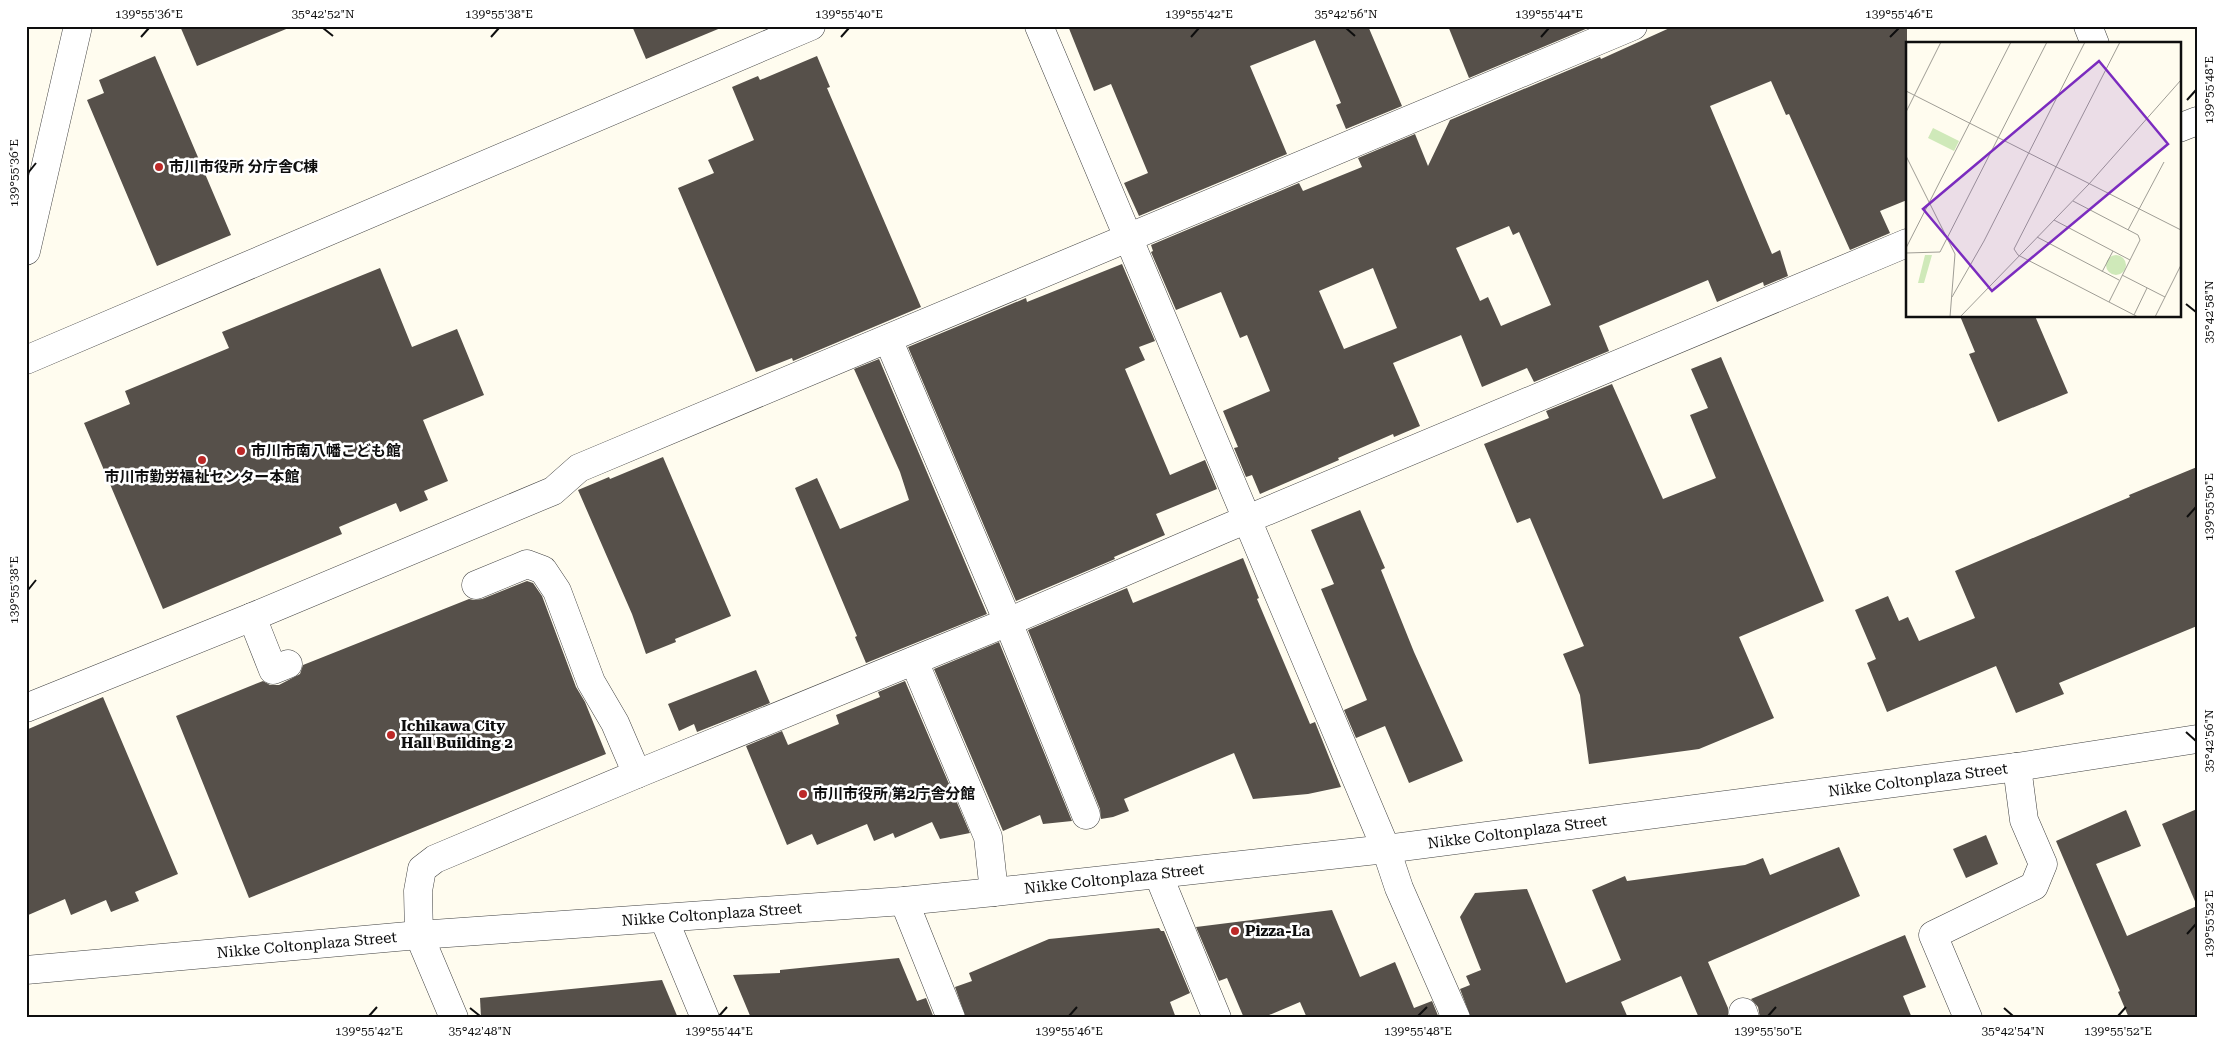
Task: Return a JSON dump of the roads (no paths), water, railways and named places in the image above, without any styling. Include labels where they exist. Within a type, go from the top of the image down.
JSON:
[{"type":"street","points":[[26,251],[78,26]]},
{"type":"street","points":[[26,360],[811,26]]},
{"type":"street","points":[[1039,26],[1456,1018]]},
{"type":"street","points":[[26,708],[252,617],[553,491],[579,468],[1633,26]]},
{"type":"street","points":[[2088,26],[2094,42]]},
{"type":"street","points":[[2180,128],[2197,121]]},
{"type":"street","points":[[454,1018],[419,935],[418,892],[422,869],[434,859],[1008,622],[1906,243]]},
{"type":"street","points":[[888,339],[1008,622],[1086,815]]},
{"type":"street","points":[[476,585],[526,564],[542,570],[557,591],[567,634],[587,684],[615,723],[637,774]]},
{"type":"street","points":[[252,617],[274,670],[288,664]]},
{"type":"street","points":[[914,661],[988,837],[994,892]]},
{"type":"street","name":"Nikke Coltonplaza Street","points":[[26,970],[419,935],[664,919],[904,901],[994,892],[1386,849],[2017,767],[2197,739]]},
{"type":"street","points":[[1968,1018],[1933,935],[2034,886],[2043,864],[2024,820],[2017,767]]},
{"type":"street","points":[[1158,874],[1217,1018]]},
{"type":"street","points":[[904,901],[951,1018]]},
{"type":"street","points":[[664,919],[705,1018]]},
{"type":"place","name":"市川市役所 分庁舎C棟","points":[[159,167]]},
{"type":"place","name":"市川市南八幡こども館","points":[[241,451]]},
{"type":"place","name":"市川市勤労福祉センター本館","points":[[202,460]]},
{"type":"place","name":"Ichikawa City Hall Building 2","points":[[391,735]]},
{"type":"place","name":"市川市役所 第2庁舎分館","points":[[803,794]]},
{"type":"place","name":"Pizza-La","points":[[1235,931]]}]
